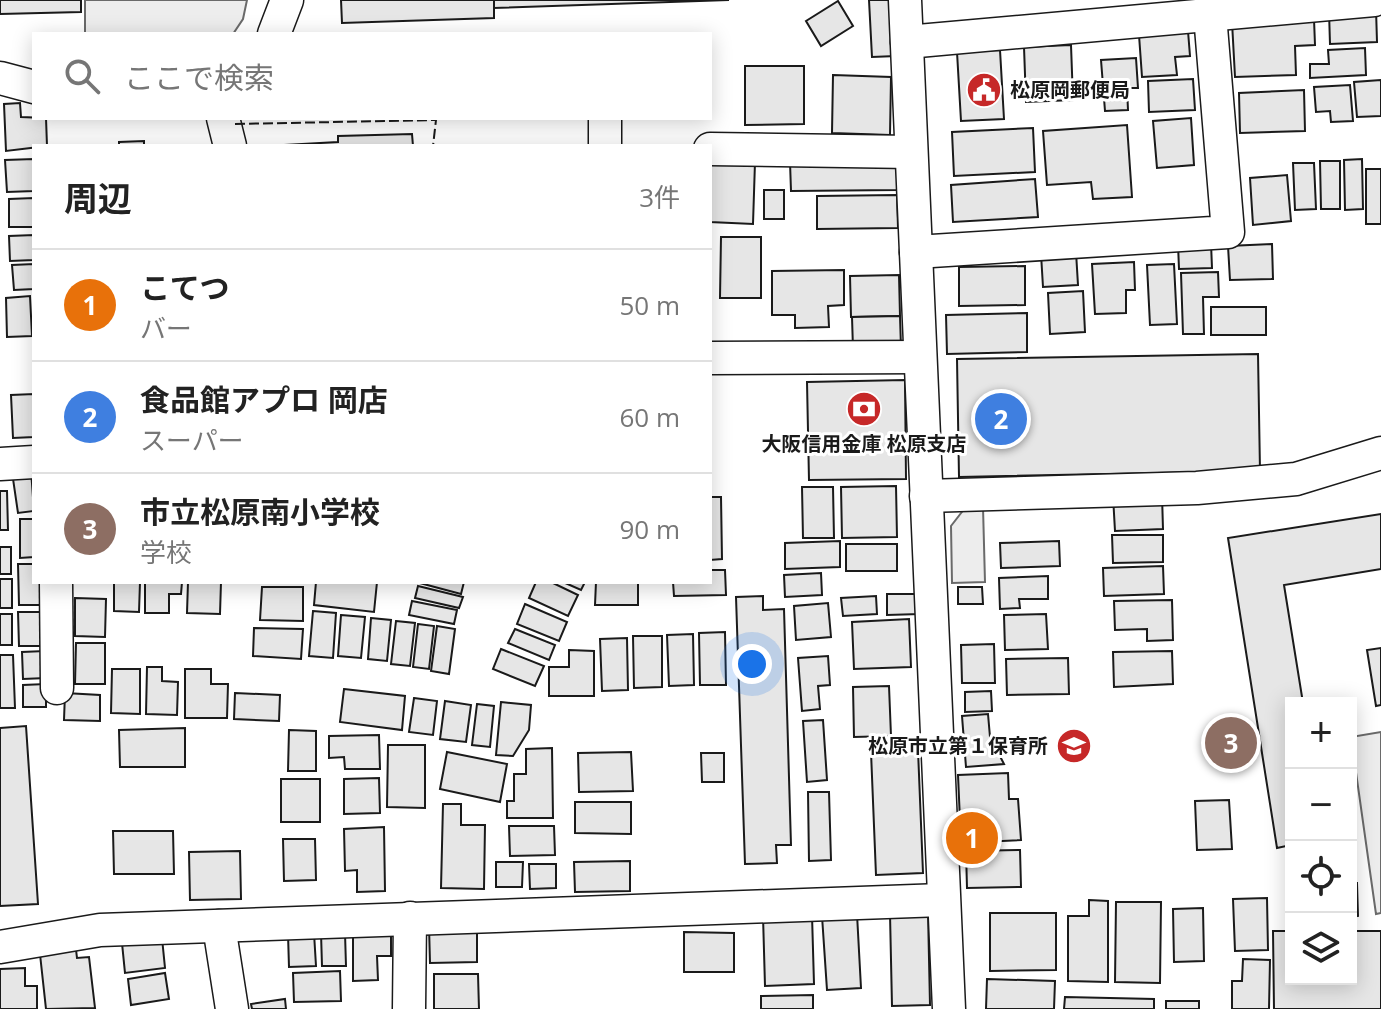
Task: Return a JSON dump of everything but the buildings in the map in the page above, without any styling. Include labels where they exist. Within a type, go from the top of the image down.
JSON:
[{"type":"street","points":[[275,32],[287,0]]},
{"type":"street","points":[[905,0],[949,1009]]},
{"type":"street","points":[[907,42],[1374,0]]},
{"type":"street","points":[[916,252],[1228,232],[1210,15]]},
{"type":"street","points":[[0,78],[32,86]]},
{"type":"street","points":[[224,120],[230,144]]},
{"type":"street","points":[[605,120],[605,144]]},
{"type":"street","points":[[712,149],[911,152]]},
{"type":"street","points":[[712,358],[920,357]]},
{"type":"street","points":[[926,496],[1197,488],[1296,479],[1381,453]]},
{"type":"street","points":[[0,464],[32,462]]},
{"type":"street","points":[[56,584],[57,688]]},
{"type":"street","points":[[0,947],[100,930],[942,900]]},
{"type":"street","points":[[409,1009],[410,918]]},
{"type":"street","points":[[219,926],[232,1009]]},
{"type":"shaded area","points":[[85,0],[247,0],[243,19],[234,32],[85,32]]},
{"type":"shaded area","points":[[983,507],[985,582],[952,583],[951,526],[965,508]]},
{"type":"shaded area","points":[[1381,732],[1381,913],[1376,914],[1357,779],[1357,736]]},
{"type":"fence","points":[[235,124],[436,120]]},
{"type":"fence","points":[[433,144],[436,120]]},
{"type":"place","name":"松原岡郵便局","points":[[984,90]]},
{"type":"place","name":"大阪信用金庫 松原支店","points":[[864,409]]},
{"type":"place","name":"食品館アプロ 岡店","points":[[1001,419]]},
{"type":"place","name":"市立松原南小学校","points":[[1231,743]]},
{"type":"place","name":"松原市立第１保育所","points":[[1074,746]]},
{"type":"place","name":"こてつ","points":[[972,838]]}]
